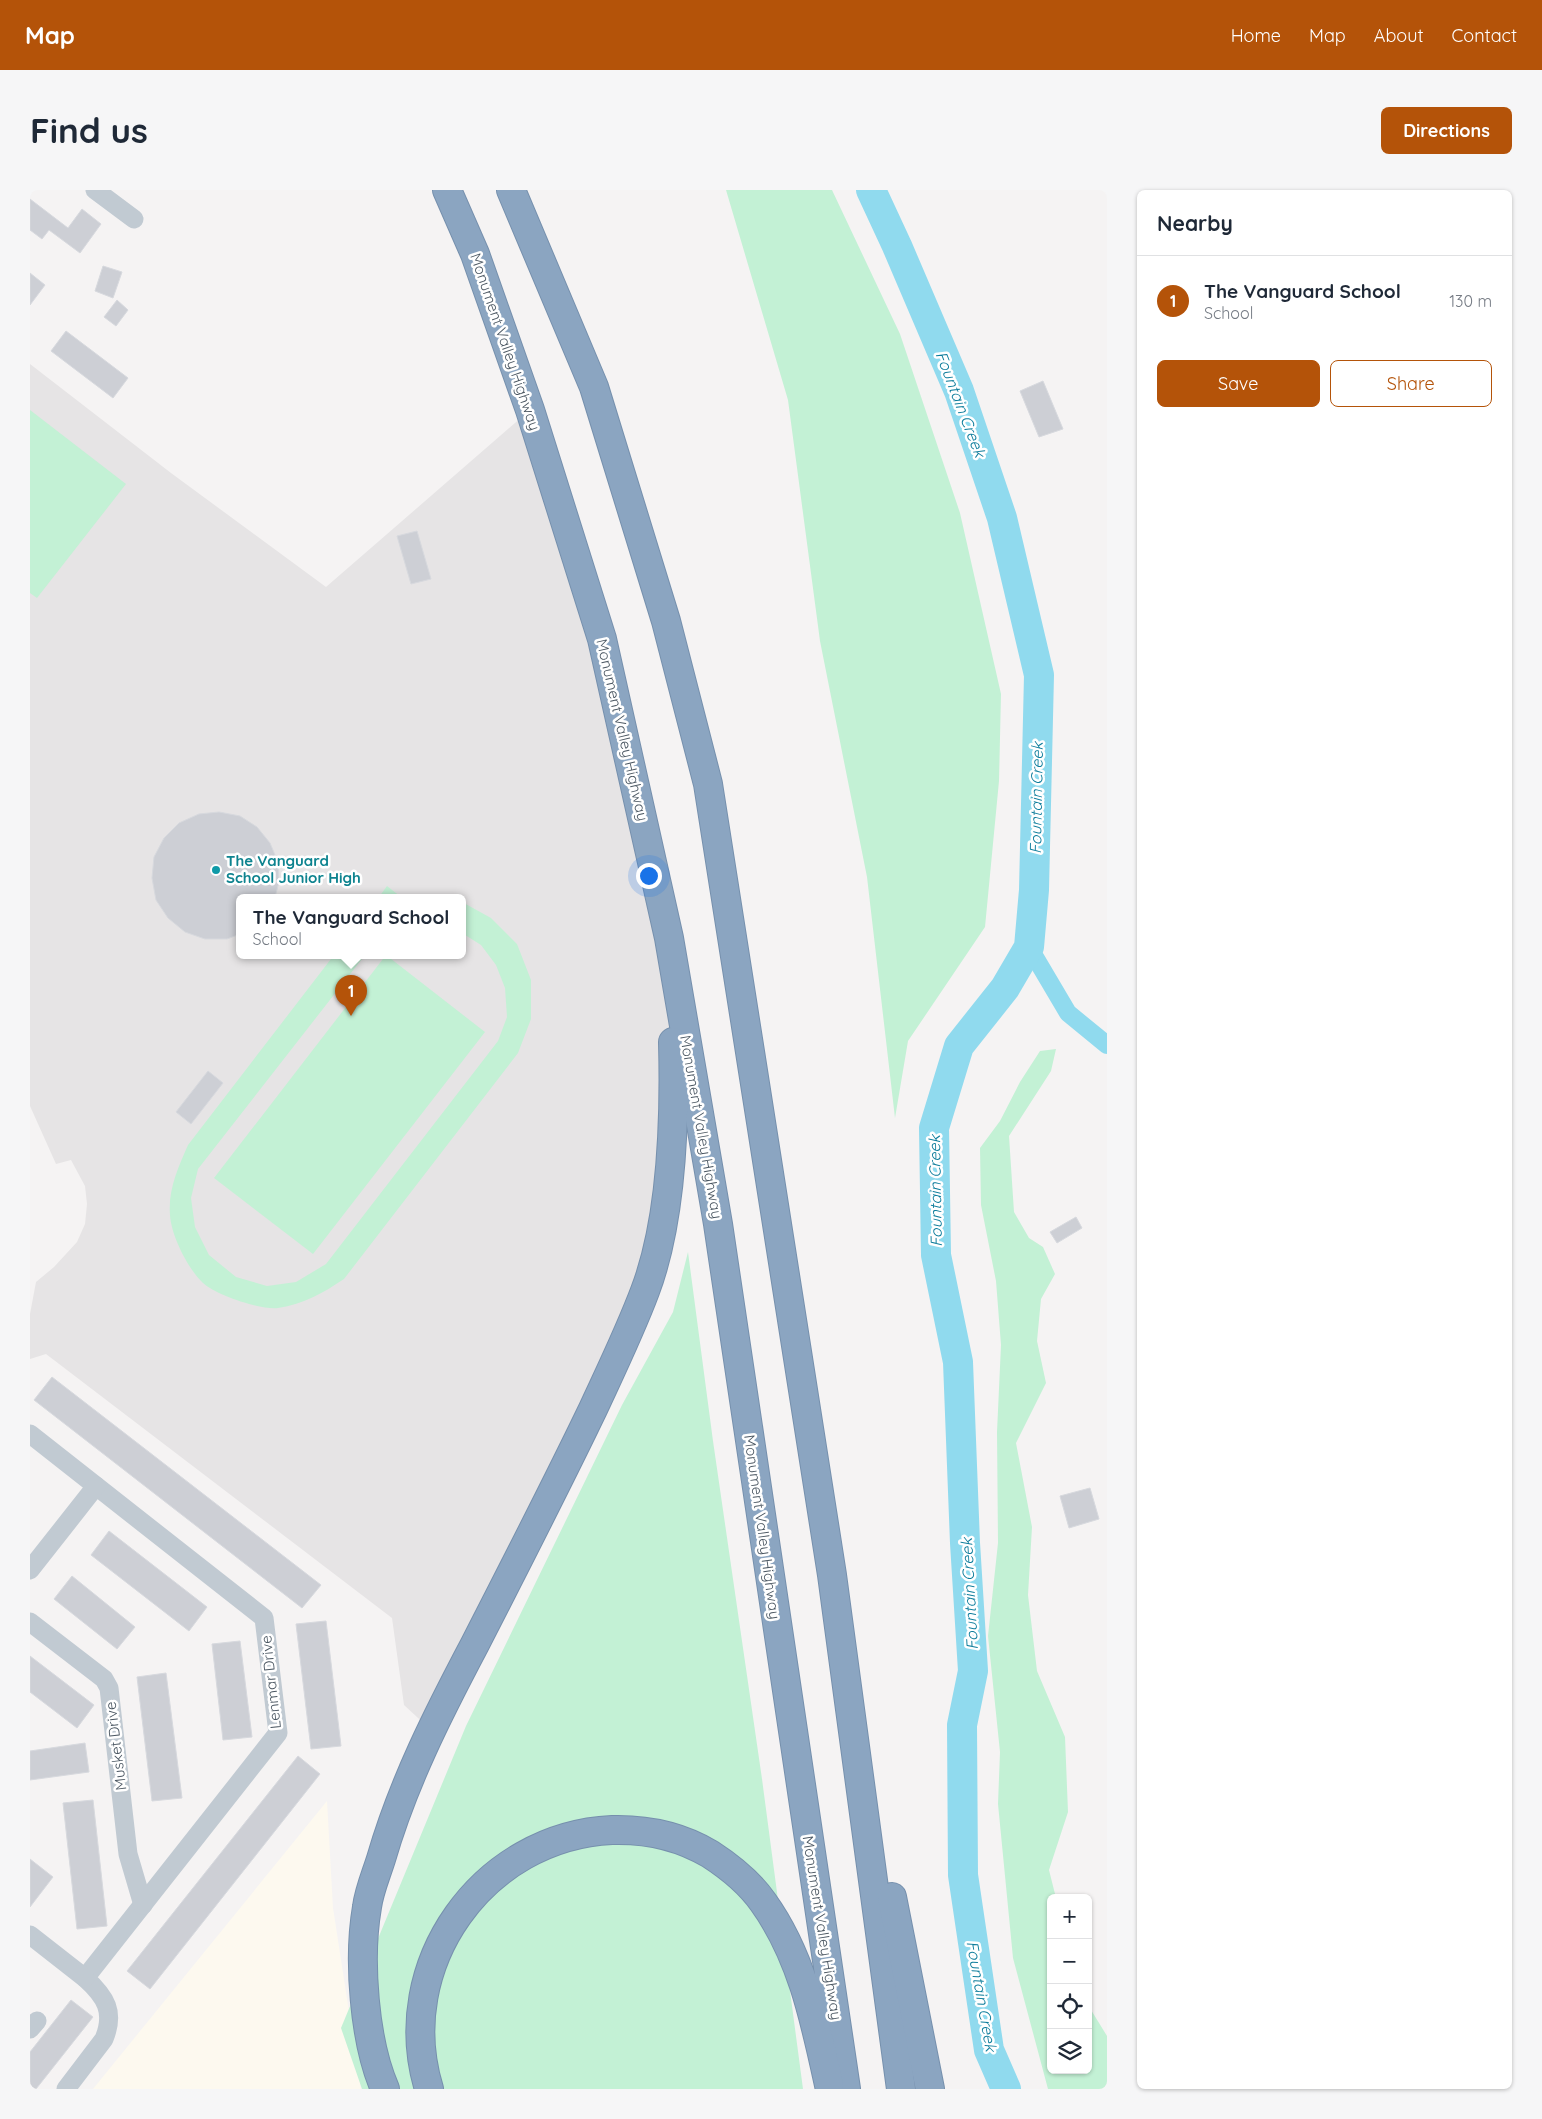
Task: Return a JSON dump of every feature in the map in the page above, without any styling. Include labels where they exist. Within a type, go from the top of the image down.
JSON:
[{"type":"highway","points":[[442,190],[475,254]]},
{"type":"highway","name":"Monument Valley Highway","points":[[447,190],[475,254],[530,410],[602,639],[669,938],[718,1224],[846,2089]]},
{"type":"highway","points":[[511,190],[594,387],[666,621],[708,784],[841,1639],[901,2089]]},
{"type":"highway","points":[[385,2089],[377,2070],[362,1982],[367,1907],[392,1821],[430,1729],[552,1495],[608,1377],[646,1289],[658,1245],[666,1196],[674,1094],[669,938]]},
{"type":"highway","points":[[841,1639],[930,2089]]},
{"type":"highway","points":[[429,2089],[419,2046],[423,1996],[436,1955],[457,1915],[497,1873],[546,1843],[587,1832],[627,1830],[658,1833],[682,1840],[701,1849],[732,1869],[763,1902],[778,1925],[800,1971],[830,2089]]},
{"type":"street","points":[[95,190],[134,219]]},
{"type":"street","name":"Lenmar Drive","points":[[30,1434],[264,1618],[278,1733],[85,1978]]},
{"type":"street","points":[[30,1570],[96,1486]]},
{"type":"street","name":"Musket Drive","points":[[30,1622],[104,1679],[109,1688],[128,1854],[143,1905]]},
{"type":"street","points":[[30,1935],[85,1978],[102,1996],[110,2017],[104,2039],[66,2089]]},
{"type":"shaded area","points":[[30,364],[171,473],[326,587],[530,410],[669,938],[674,1094],[646,1289],[430,1729],[404,1705],[392,1618],[46,1354],[30,1359],[30,1314],[36,1282],[54,1267],[77,1242],[85,1224],[87,1204],[85,1186],[71,1160],[56,1164],[30,1106]]},
{"type":"shaded area","points":[[327,1801],[333,1908],[361,2089],[93,2089]]},
{"type":"green space","points":[[726,190],[832,190],[900,334],[960,513],[1001,694],[999,781],[985,927],[908,1041],[895,1118],[867,877],[820,641],[788,400]]},
{"type":"green space","points":[[30,410],[126,484],[37,598],[30,593]]},
{"type":"green space","points":[[387,886],[397,894],[381,894]]},
{"type":"green space","points":[[466,904],[491,918],[517,944],[531,980],[531,1019],[518,1053],[344,1279],[313,1297],[296,1304],[278,1308],[250,1304],[209,1288],[197,1277],[181,1251],[173,1232],[170,1205],[172,1187],[177,1170],[188,1145],[331,959],[362,959],[198,1169],[191,1198],[195,1227],[209,1255],[236,1277],[267,1286],[296,1282],[326,1264],[498,1041],[507,1017],[505,988],[496,965],[481,945],[466,936]]},
{"type":"green space","points":[[383,959],[391,959],[485,1032],[313,1254],[214,1178]]},
{"type":"green space","points":[[1056,1049],[1051,1071],[1009,1136],[1014,1212],[1029,1238],[1043,1247],[1055,1274],[1041,1299],[1037,1341],[1046,1383],[1016,1443],[1032,1527],[1028,1595],[1037,1671],[1065,1737],[1068,1812],[1049,1870],[1055,1894],[1047,1894],[1047,2074],[1092,2074],[1092,2012],[1107,2036],[1107,2089],[1048,2089],[1013,1958],[998,1804],[1000,1752],[988,1636],[998,1543],[997,1432],[1001,1345],[996,1281],[981,1205],[980,1148],[1000,1121],[1020,1082],[1040,1051]]},
{"type":"green space","points":[[688,1252],[713,1441],[762,1779],[803,2089],[362,2089],[341,2028],[466,1726],[622,1405],[673,1312]]},
{"type":"building","points":[[30,199],[68,228],[82,209],[101,224],[80,253],[49,230],[42,239],[30,230]]},
{"type":"building","points":[[103,266],[122,272],[113,298],[95,291]]},
{"type":"building","points":[[30,273],[45,285],[30,305]]},
{"type":"building","points":[[117,300],[128,310],[116,326],[104,317]]},
{"type":"building","points":[[66,331],[128,378],[113,398],[51,351]]},
{"type":"building","points":[[1043,381],[1063,429],[1039,437],[1020,391]]},
{"type":"building","points":[[417,531],[431,579],[411,584],[397,536]]},
{"type":"building","name":"The Vanguard School Junior High","points":[[219,812],[240,816],[257,827],[270,843],[278,862],[279,882],[276,894],[236,894],[236,936],[227,939],[205,939],[185,932],[168,918],[156,900],[152,878],[154,857],[164,838],[179,823],[199,814]]},
{"type":"building","points":[[208,1071],[223,1083],[191,1124],[176,1112]]},
{"type":"building","points":[[1076,1217],[1082,1228],[1057,1243],[1050,1232]]},
{"type":"building","points":[[52,1377],[321,1585],[302,1608],[34,1400]]},
{"type":"building","points":[[1090,1488],[1099,1519],[1069,1528],[1060,1496]]},
{"type":"building","points":[[109,1531],[207,1607],[189,1631],[91,1555]]},
{"type":"building","points":[[72,1576],[135,1627],[117,1649],[54,1599]]},
{"type":"building","points":[[326,1621],[341,1746],[311,1749],[296,1624]]},
{"type":"building","points":[[240,1641],[252,1737],[223,1740],[212,1644]]},
{"type":"building","points":[[30,1656],[94,1705],[77,1728],[30,1692]]},
{"type":"building","points":[[166,1673],[182,1798],[152,1801],[137,1677]]},
{"type":"building","points":[[85,1743],[89,1772],[30,1780],[30,1751]]},
{"type":"building","points":[[298,1756],[320,1774],[150,1989],[127,1971]]},
{"type":"building","points":[[93,1800],[107,1926],[77,1929],[63,1803]]},
{"type":"building","points":[[30,1859],[53,1877],[30,1907]]},
{"type":"building","points":[[71,2000],[93,2017],[36,2089],[30,2089],[30,2052]]},
{"type":"waterway","name":"Fountain Creek","points":[[871,190],[959,391],[1002,518],[1039,675],[1034,890],[1029,947],[1005,988],[959,1046],[934,1128],[936,1255],[958,1362],[965,1543],[973,1671],[962,1725],[963,1875],[989,2050],[1006,2089]]},
{"type":"waterway","points":[[1029,947],[1068,1013],[1107,1045]]},
{"type":"place","name":"The Vanguard School Junior High","points":[[216,870]]},
{"type":"place","name":"The Vanguard School","points":[[351,1016]]}]
